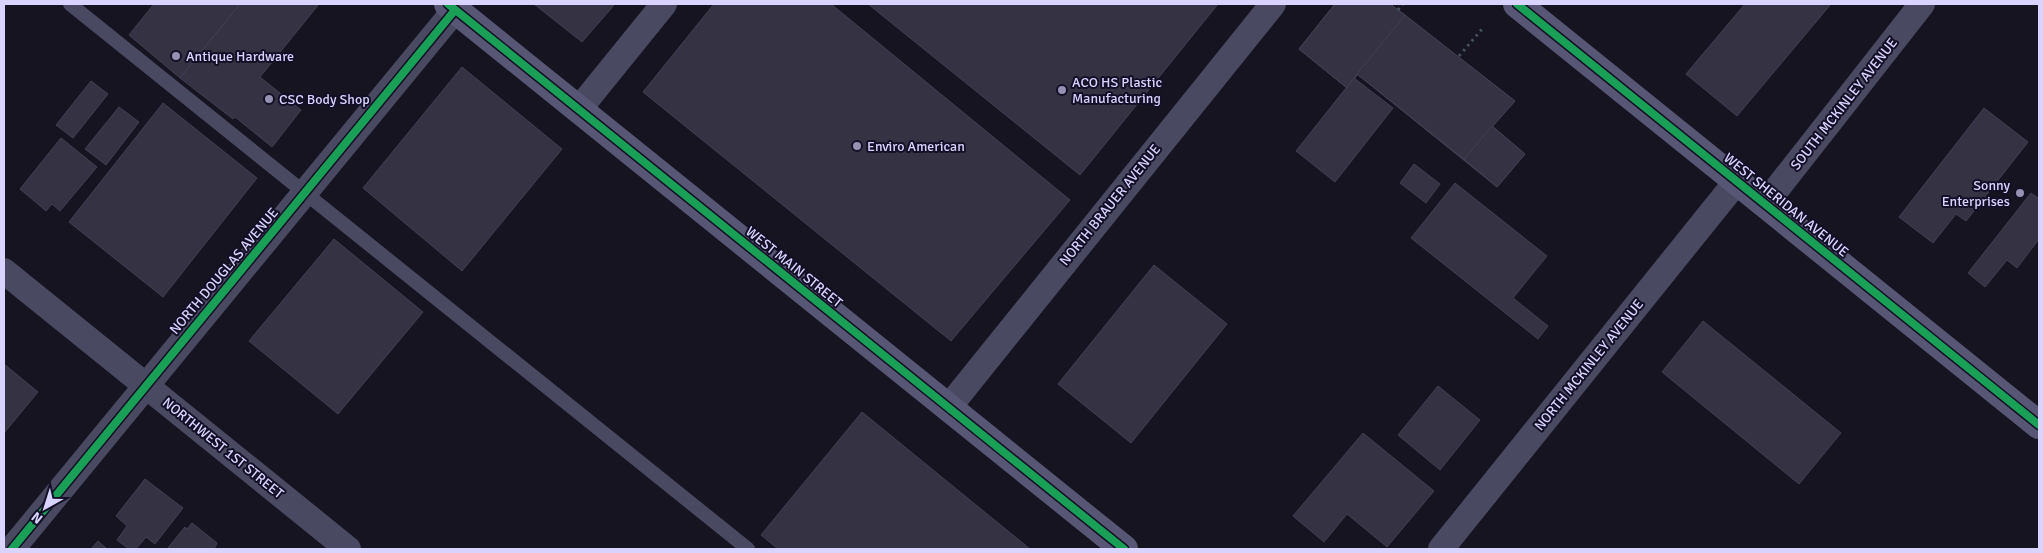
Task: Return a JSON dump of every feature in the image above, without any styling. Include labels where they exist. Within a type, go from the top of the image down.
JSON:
[{"type":"main road","name":"WEST SHERIDAN AVENUE","points":[[1518,4],[2039,424]]},
{"type":"main road","name":"WEST MAIN STREET","points":[[451,7],[1124,549]]},
{"type":"street","points":[[579,109],[664,4]]},
{"type":"street","name":"NORTH BRAUER AVENUE","points":[[948,408],[1273,4]]},
{"type":"street","name":"SOUTH MCKINLEY AVENUE","points":[[1765,204],[1922,4]]},
{"type":"street","name":"NORTH DOUGLAS AVENUE","points":[[12,549],[304,194],[451,7]]},
{"type":"street","name":"NORTH MCKINLEY AVENUE","points":[[1441,549],[1737,181]]},
{"type":"street","name":"NORTHWEST 1ST STREET","points":[[4,271],[348,549]]},
{"type":"lane","points":[[70,4],[748,549]]},
{"type":"path","points":[[1398,10],[1403,4]]},
{"type":"path","points":[[1459,56],[1483,28]]},
{"type":"building","name":"Antique Hardware","points":[[154,4],[240,4],[180,78],[129,35]]},
{"type":"building","points":[[240,4],[319,4],[260,77],[301,110],[272,147],[235,117],[233,119],[180,78]]},
{"type":"building","points":[[534,4],[615,4],[582,42]]},
{"type":"building","name":"Enviro American","points":[[714,4],[831,4],[1070,200],[951,341],[643,92]]},
{"type":"building","name":"ACO HS Plastic Manufacturing","points":[[868,4],[1218,4],[1080,175]]},
{"type":"building","points":[[1335,4],[1390,4],[1405,15],[1347,88],[1299,49]]},
{"type":"building","points":[[1335,4],[1390,4],[1515,101],[1492,126],[1525,154],[1497,187],[1357,74],[1347,88],[1299,49]]},
{"type":"building","points":[[1745,4],[1831,4],[1737,116],[1686,74]]},
{"type":"building","points":[[1405,15],[1515,101],[1464,159],[1357,74]]},
{"type":"building","points":[[462,67],[562,149],[462,271],[363,188]]},
{"type":"building","points":[[1354,78],[1393,108],[1335,182],[1296,151]]},
{"type":"building","points":[[91,81],[108,94],[73,138],[56,125]]},
{"type":"building","points":[[163,103],[257,178],[163,297],[69,222]]},
{"type":"building","points":[[119,107],[139,122],[106,165],[85,149]]},
{"type":"building","points":[[1984,108],[2028,142],[1966,221],[1956,214],[1933,243],[1899,217]]},
{"type":"building","points":[[1492,126],[1525,154],[1497,187],[1464,159]]},
{"type":"building","points":[[61,138],[97,167],[60,211],[52,204],[46,211],[20,189]]},
{"type":"building","points":[[1414,164],[1440,184],[1426,203],[1400,183]]},
{"type":"building","points":[[1455,183],[1547,256],[1513,298],[1548,326],[1538,339],[1411,238]]},
{"type":"building","points":[[2031,193],[2038,198],[2039,196],[2039,239],[2017,268],[2007,260],[1985,287],[1968,273]]},
{"type":"building","points":[[334,239],[423,312],[338,414],[249,341]]},
{"type":"building","points":[[1154,265],[1227,324],[1131,443],[1058,384]]},
{"type":"building","points":[[1703,321],[1841,433],[1799,484],[1662,372]]},
{"type":"building","points":[[4,364],[38,392],[4,433]]},
{"type":"building","points":[[1438,386],[1480,420],[1440,470],[1398,435]]},
{"type":"building","points":[[862,412],[1030,549],[778,549],[761,535]]},
{"type":"building","points":[[1363,433],[1434,491],[1387,547],[1347,514],[1324,542],[1293,516]]},
{"type":"building","points":[[145,479],[183,508],[155,544],[146,537],[136,549],[129,549],[117,540],[127,526],[116,516]]},
{"type":"building","points":[[192,523],[217,543],[214,549],[167,549],[185,527],[187,529]]},
{"type":"building","points":[[98,541],[107,549],[91,549]]},
{"type":"cycle path","points":[[448,4],[1124,549]]},
{"type":"cycle path","points":[[1517,4],[2039,425]]},
{"type":"cycle path","points":[[12,549],[455,10]]},
{"type":"place","name":"Antique Hardware","points":[[176,56]]},
{"type":"place","name":"ACO HS Plastic Manufacturing","points":[[1062,90]]},
{"type":"place","name":"CSC Body Shop","points":[[269,99]]},
{"type":"place","name":"Enviro American","points":[[857,146]]},
{"type":"place","name":"Sonny Enterprises","points":[[2020,193]]}]
